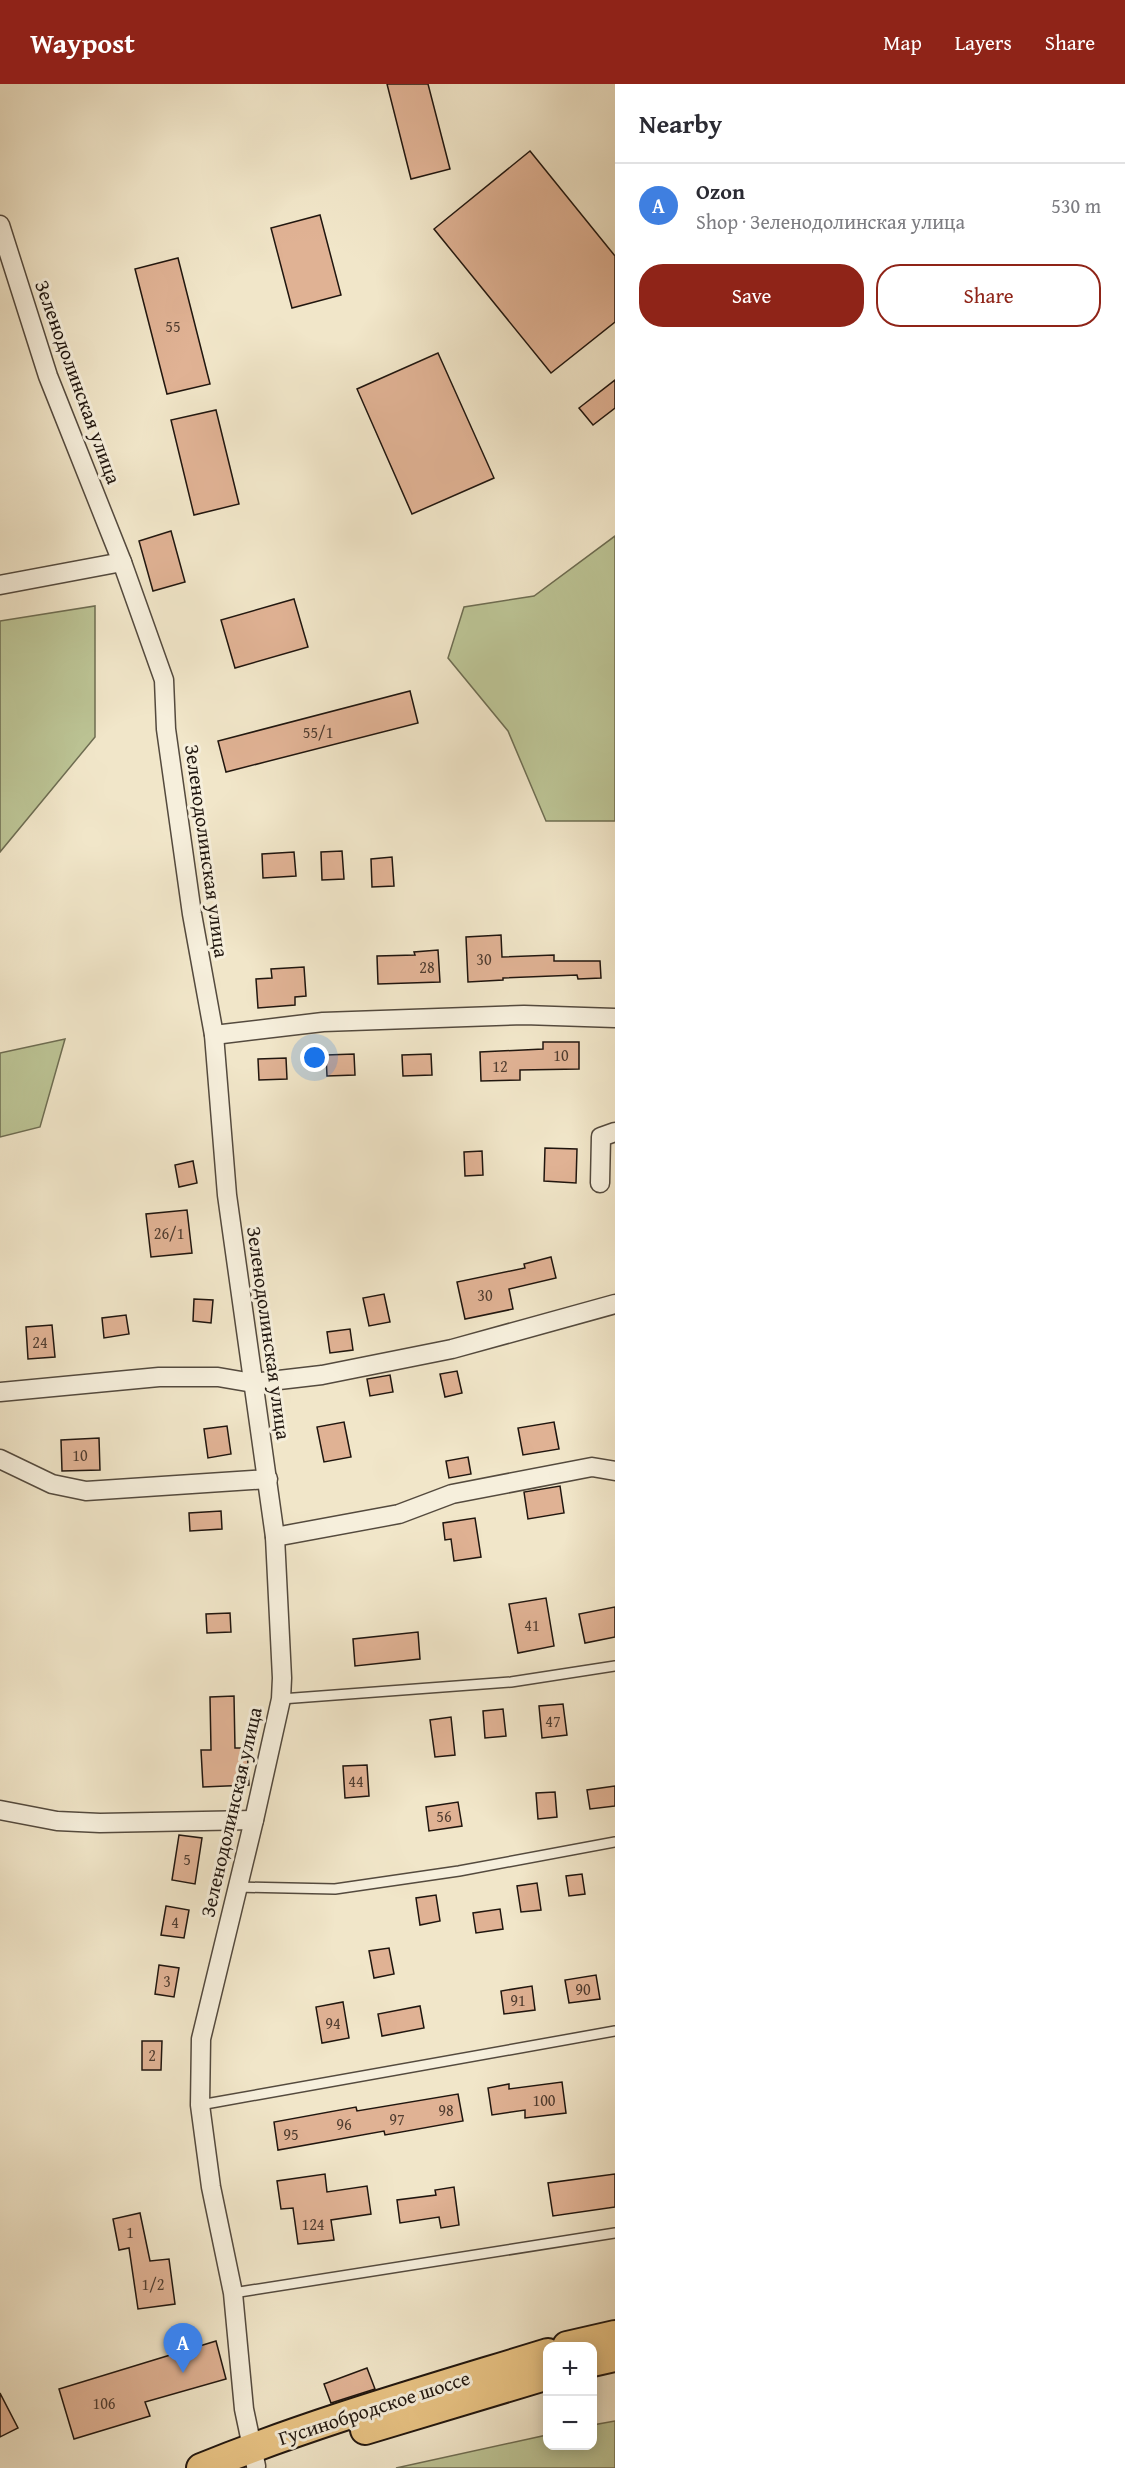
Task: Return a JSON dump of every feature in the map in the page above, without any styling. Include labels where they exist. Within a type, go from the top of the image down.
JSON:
[{"type":"main road","points":[[584,2342],[615,2335]]},
{"type":"main road","name":"Гусинобродское шоссе","points":[[253,2461],[378,2405],[543,2355]]},
{"type":"main road","points":[[597,2361],[615,2357]]},
{"type":"main road","name":"Гусинобродское шоссе","points":[[201,2468],[253,2461],[543,2376]]},
{"type":"street","name":"Зеленодолинская улица","points":[[0,225],[48,376],[122,562],[164,680],[166,729],[192,914],[214,1035],[226,1195],[276,1537],[282,1678],[280,1699],[254,1820],[201,2039],[200,2105],[211,2187],[232,2293],[244,2409],[253,2461]]},
{"type":"street","points":[[0,585],[122,562]]},
{"type":"street","points":[[214,1035],[323,1022],[524,1015],[615,1018]]},
{"type":"street","points":[[600,1183],[601,1137],[615,1132]]},
{"type":"street","points":[[0,1392],[159,1377],[218,1377],[253,1383],[322,1375],[452,1349],[615,1305]]},
{"type":"street","points":[[0,1459],[52,1484],[86,1491],[268,1479]]},
{"type":"street","points":[[276,1537],[399,1514],[452,1494],[592,1467],[615,1471]]},
{"type":"street","points":[[0,1810],[57,1821],[100,1823],[254,1820]]},
{"type":"lane","points":[[280,1699],[511,1682],[615,1666]]},
{"type":"lane","points":[[237,1887],[335,1889],[459,1871],[615,1842]]},
{"type":"lane","points":[[200,2105],[615,2031]]},
{"type":"lane","points":[[232,2293],[615,2233]]},
{"type":"green space","points":[[615,536],[615,821],[546,821],[508,731],[448,658],[464,607],[534,596]]},
{"type":"green space","points":[[95,606],[95,737],[0,852],[0,621]]},
{"type":"green space","points":[[65,1039],[40,1127],[0,1137],[0,1053]]},
{"type":"green space","points":[[615,2421],[615,2468],[396,2468],[543,2436],[543,2450],[597,2450],[597,2424]]},
{"type":"building","points":[[387,84],[428,84],[450,169],[411,179]]},
{"type":"building","points":[[530,151],[615,256],[615,322],[551,373],[434,229]]},
{"type":"building","points":[[320,215],[341,295],[292,308],[271,228]]},
{"type":"building","points":[[178,258],[210,384],[167,394],[135,269]]},
{"type":"building","points":[[438,353],[494,478],[412,514],[357,389]]},
{"type":"building","points":[[615,380],[615,408],[593,425],[579,408]]},
{"type":"building","points":[[216,410],[239,504],[194,515],[171,420]]},
{"type":"building","points":[[171,531],[185,582],[153,591],[139,541]]},
{"type":"building","points":[[294,599],[308,647],[235,668],[221,620]]},
{"type":"building","points":[[410,691],[418,723],[226,772],[218,741]]},
{"type":"building","points":[[342,851],[344,879],[322,880],[321,852]]},
{"type":"building","points":[[294,852],[296,876],[263,878],[262,854]]},
{"type":"building","points":[[392,857],[394,886],[372,887],[371,859]]},
{"type":"building","points":[[501,935],[502,957],[554,955],[554,961],[600,961],[601,978],[578,979],[577,975],[468,982],[466,937]]},
{"type":"building","points":[[438,950],[440,982],[378,984],[377,956],[415,955],[414,952]]},
{"type":"building","points":[[304,967],[306,996],[295,997],[295,1005],[258,1008],[256,979],[272,978],[271,969]]},
{"type":"building","points":[[543,1042],[579,1042],[579,1069],[520,1070],[520,1080],[481,1081],[480,1052],[543,1049]]},
{"type":"building","points":[[354,1054],[355,1075],[327,1076],[326,1055]]},
{"type":"building","points":[[431,1054],[432,1075],[403,1076],[402,1055]]},
{"type":"building","points":[[286,1058],[287,1079],[259,1080],[258,1059]]},
{"type":"building","points":[[545,1148],[577,1149],[576,1183],[544,1181]]},
{"type":"building","points":[[482,1151],[483,1175],[465,1176],[464,1152]]},
{"type":"building","points":[[193,1161],[197,1183],[179,1187],[175,1165]]},
{"type":"building","points":[[187,1210],[192,1253],[151,1257],[146,1214]]},
{"type":"building","points":[[551,1257],[556,1278],[509,1289],[513,1309],[465,1319],[457,1282],[525,1268],[524,1264]]},
{"type":"building","points":[[384,1294],[390,1322],[369,1326],[363,1298]]},
{"type":"building","points":[[194,1299],[213,1300],[211,1323],[193,1321]]},
{"type":"building","points":[[126,1315],[129,1334],[104,1338],[102,1318]]},
{"type":"building","points":[[52,1325],[55,1357],[28,1359],[26,1327]]},
{"type":"building","points":[[350,1329],[353,1350],[330,1353],[327,1332]]},
{"type":"building","points":[[457,1371],[462,1393],[445,1397],[440,1374]]},
{"type":"building","points":[[390,1375],[393,1392],[370,1396],[367,1379]]},
{"type":"building","points":[[344,1422],[351,1457],[324,1462],[317,1427]]},
{"type":"building","points":[[554,1422],[559,1449],[523,1455],[518,1428]]},
{"type":"building","points":[[227,1426],[231,1454],[208,1458],[204,1429]]},
{"type":"building","points":[[99,1438],[100,1470],[62,1471],[61,1440]]},
{"type":"building","points":[[468,1457],[471,1474],[449,1478],[446,1461]]},
{"type":"building","points":[[560,1486],[564,1513],[528,1519],[524,1492]]},
{"type":"building","points":[[221,1511],[222,1529],[190,1531],[189,1513]]},
{"type":"building","points":[[475,1518],[481,1557],[454,1561],[451,1539],[445,1540],[443,1523]]},
{"type":"building","points":[[546,1598],[554,1646],[518,1653],[509,1604]]},
{"type":"building","points":[[615,1607],[615,1637],[585,1643],[579,1614]]},
{"type":"building","points":[[230,1613],[231,1632],[207,1633],[206,1614]]},
{"type":"building","points":[[418,1632],[420,1659],[355,1666],[353,1639]]},
{"type":"building","points":[[234,1696],[235,1748],[247,1748],[249,1785],[203,1787],[201,1750],[211,1750],[210,1697]]},
{"type":"building","points":[[563,1704],[567,1735],[542,1738],[539,1706]]},
{"type":"building","points":[[503,1709],[506,1736],[485,1738],[483,1711]]},
{"type":"building","points":[[451,1717],[455,1755],[435,1757],[430,1720]]},
{"type":"building","points":[[367,1765],[369,1796],[345,1798],[343,1766]]},
{"type":"building","points":[[615,1786],[615,1806],[590,1809],[587,1790]]},
{"type":"building","points":[[555,1792],[557,1817],[538,1819],[536,1793]]},
{"type":"building","points":[[458,1802],[462,1826],[429,1831],[426,1807]]},
{"type":"building","points":[[179,1835],[202,1838],[195,1884],[172,1880]]},
{"type":"building","points":[[582,1874],[585,1894],[569,1896],[566,1876]]},
{"type":"building","points":[[537,1883],[541,1910],[521,1912],[517,1886]]},
{"type":"building","points":[[436,1895],[440,1921],[420,1925],[416,1898]]},
{"type":"building","points":[[166,1906],[189,1910],[184,1938],[161,1935]]},
{"type":"building","points":[[500,1909],[503,1929],[476,1933],[473,1913]]},
{"type":"building","points":[[389,1948],[394,1974],[374,1978],[369,1951]]},
{"type":"building","points":[[159,1965],[179,1968],[174,1997],[155,1994]]},
{"type":"building","points":[[596,1975],[600,1999],[569,2003],[565,1980]]},
{"type":"building","points":[[532,1986],[535,2010],[504,2014],[501,1991]]},
{"type":"building","points":[[343,2002],[349,2038],[322,2043],[316,2007]]},
{"type":"building","points":[[420,2006],[424,2028],[382,2036],[378,2014]]},
{"type":"building","points":[[142,2041],[162,2041],[161,2070],[142,2070]]},
{"type":"building","points":[[562,2082],[566,2113],[525,2118],[525,2110],[492,2115],[488,2088],[509,2084],[509,2089]]},
{"type":"building","points":[[458,2094],[463,2121],[385,2135],[384,2131],[278,2150],[274,2122],[356,2107],[357,2111]]},
{"type":"building","points":[[325,2174],[327,2192],[367,2186],[371,2214],[331,2220],[334,2240],[298,2244],[293,2208],[281,2209],[277,2181]]},
{"type":"building","points":[[615,2174],[615,2207],[553,2216],[548,2183]]},
{"type":"building","points":[[454,2187],[459,2225],[441,2228],[439,2217],[400,2223],[397,2200],[436,2195],[435,2190]]},
{"type":"building","points":[[140,2213],[150,2261],[169,2259],[175,2304],[138,2309],[129,2248],[119,2250],[113,2219]]},
{"type":"building","points":[[216,2341],[226,2379],[145,2402],[150,2416],[74,2439],[59,2389]]},
{"type":"building","points":[[367,2368],[375,2389],[331,2403],[324,2384]]},
{"type":"building","points":[[0,2393],[18,2428],[0,2437]]},
{"type":"place","name":"Ozon","points":[[183,2373]]}]
